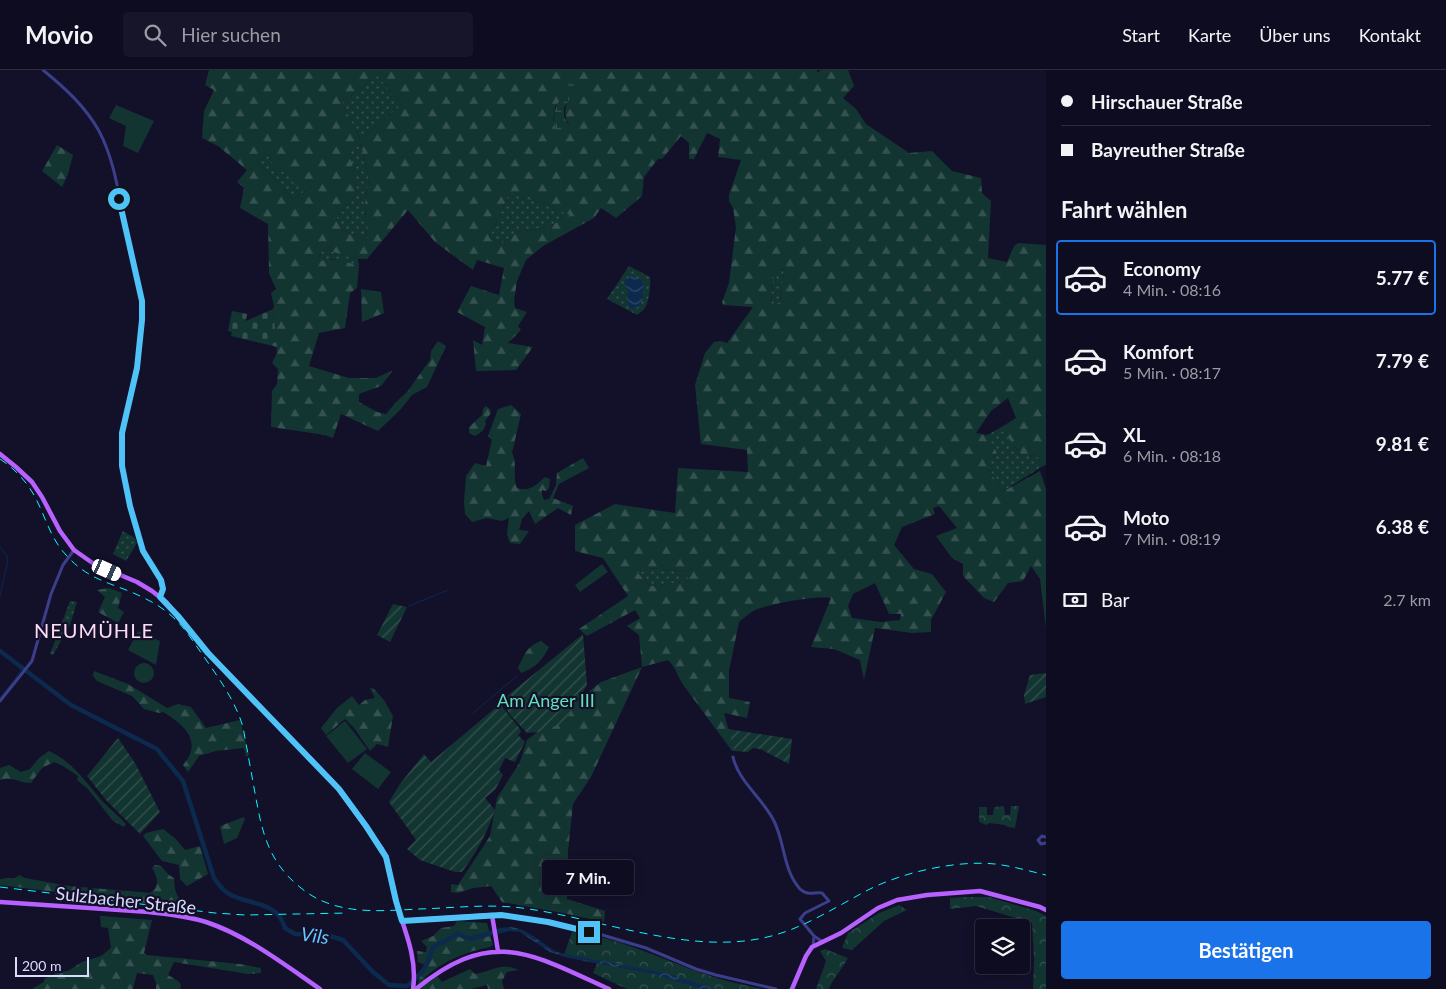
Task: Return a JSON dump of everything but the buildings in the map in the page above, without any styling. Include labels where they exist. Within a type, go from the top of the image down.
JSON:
[{"type":"main road","points":[[0,454],[16,467],[38,491],[60,531],[74,550],[94,564],[137,582],[160,597],[208,653],[339,789],[386,857],[412,959],[415,989]]},
{"type":"main road","points":[[792,989],[806,956],[813,947],[849,929],[885,905],[903,898],[982,892],[1046,910]]},
{"type":"main road","name":"Sulzbacher Straße","points":[[0,902],[163,913],[199,920],[219,927],[244,940],[320,989]]},
{"type":"main road","points":[[402,921],[492,915],[498,946]]},
{"type":"main road","points":[[474,916],[484,918],[493,924]]},
{"type":"main road","points":[[415,989],[454,962],[498,946],[543,960],[609,989]]},
{"type":"street","points":[[43,70],[76,98],[91,118],[104,142],[113,172],[142,301],[138,357],[122,433],[122,466],[130,506],[143,551],[161,580],[163,589],[160,597]]},
{"type":"street","points":[[0,701],[30,664],[51,594],[64,565],[74,550]]},
{"type":"street","points":[[733,757],[746,782],[774,821],[789,870],[799,887],[807,894],[822,893],[829,901],[805,913],[800,920],[814,936],[824,942]]},
{"type":"street","points":[[1046,837],[1042,836],[1038,840],[1041,844],[1046,843]]},
{"type":"street","points":[[492,915],[526,918],[589,932],[646,948],[709,973],[776,989]]},
{"type":"street","points":[[813,947],[814,936]]},
{"type":"green space","points":[[209,70],[817,70],[817,73],[821,70],[848,70],[854,86],[843,98],[856,109],[866,124],[909,153],[932,151],[952,171],[981,178],[982,193],[991,201],[988,258],[1007,262],[1014,246],[1018,243],[1046,245],[1046,465],[1043,466],[1037,456],[1021,454],[1000,428],[1016,418],[1008,398],[991,411],[976,433],[987,435],[997,453],[985,462],[1002,492],[1040,471],[1046,489],[1046,628],[1040,579],[1031,566],[1023,581],[1008,583],[994,602],[984,598],[963,576],[963,564],[952,558],[936,536],[957,528],[939,506],[933,508],[935,514],[902,527],[894,545],[914,569],[932,574],[946,592],[931,620],[931,632],[912,633],[875,628],[864,680],[860,660],[834,649],[811,647],[831,598],[824,597],[793,601],[753,611],[739,622],[729,671],[729,698],[750,702],[747,718],[724,713],[734,751],[732,751],[684,686],[668,660],[642,667],[639,635],[627,626],[640,618],[635,610],[587,636],[579,629],[628,596],[603,558],[575,551],[575,525],[615,504],[675,513],[678,468],[748,472],[747,450],[701,444],[695,385],[705,353],[714,342],[721,341],[727,343],[753,307],[723,305],[722,302],[729,283],[736,227],[729,195],[741,160],[718,157],[720,139],[707,133],[694,159],[689,159],[689,143],[681,136],[662,159],[658,159],[644,177],[642,196],[616,218],[601,208],[594,218],[543,246],[526,260],[517,281],[514,301],[515,308],[527,312],[518,326],[521,330],[508,343],[533,347],[516,370],[476,371],[473,340],[482,345],[485,327],[457,312],[471,286],[499,295],[504,268],[477,260],[473,270],[435,242],[408,210],[367,259],[358,259],[326,250],[322,251],[318,259],[319,262],[324,260],[344,261],[359,266],[357,288],[350,293],[345,328],[319,333],[309,366],[349,378],[376,378],[393,370],[381,386],[359,394],[359,402],[377,412],[386,414],[407,392],[430,360],[431,351],[438,341],[446,346],[427,387],[412,395],[400,410],[378,431],[341,414],[333,438],[325,435],[271,427],[272,391],[277,384],[278,369],[272,363],[277,353],[274,306],[271,293],[276,289],[269,273],[268,224],[240,208],[244,188],[237,182],[247,170],[218,146],[202,138],[204,111],[214,90],[205,85]],"holes":[[[377,75],[402,105],[360,139],[342,103]],[[581,80],[566,107],[565,113],[569,125],[553,121],[555,107]],[[361,145],[369,179],[365,203],[367,241],[343,230],[336,219],[357,193],[350,150]],[[270,155],[275,171],[287,172],[294,184],[306,191],[293,199],[257,161]],[[510,192],[570,215],[548,227],[517,232],[503,243],[489,238]],[[780,269],[784,271],[780,302],[773,306],[771,304],[774,271]],[[649,568],[680,571],[691,581],[650,586],[638,573]],[[875,583],[889,614],[901,614],[900,620],[881,622],[852,618],[848,606],[853,594]]]},
{"type":"green space","points":[[377,75],[402,105],[360,139],[342,103]]},
{"type":"green space","points":[[572,79],[581,80],[564,108],[564,116],[571,132],[560,134],[556,128],[554,114],[560,99]]},
{"type":"green space","points":[[116,105],[154,121],[138,153],[123,146],[126,126],[109,118]]},
{"type":"green space","points":[[57,145],[73,155],[62,187],[42,171]]},
{"type":"green space","points":[[361,145],[369,179],[365,203],[367,241],[343,230],[336,219],[357,193],[350,150]]},
{"type":"green space","points":[[270,155],[275,171],[287,172],[307,190],[293,199],[257,161]]},
{"type":"green space","points":[[510,192],[571,215],[548,227],[517,232],[503,243],[489,238]]},
{"type":"green space","points":[[326,250],[358,259],[359,266],[333,259],[319,262],[318,259],[322,251]]},
{"type":"green space","points":[[629,266],[650,277],[650,292],[647,303],[637,315],[607,299]]},
{"type":"green space","points":[[780,269],[784,271],[780,302],[773,307],[771,304],[774,270]]},
{"type":"green space","points":[[361,289],[381,292],[384,313],[362,322]]},
{"type":"green space","points":[[273,309],[277,347],[231,336],[232,332],[228,331],[232,311],[247,314],[246,321]]},
{"type":"green space","points":[[511,405],[521,414],[512,453],[515,462],[517,488],[529,488],[545,477],[550,479],[549,488],[546,491],[542,490],[542,495],[544,500],[549,499],[556,485],[557,473],[583,458],[589,468],[559,484],[553,498],[573,506],[571,515],[558,508],[535,524],[529,511],[522,519],[519,530],[529,531],[520,544],[510,543],[507,534],[509,518],[502,521],[487,518],[472,522],[465,514],[464,502],[466,476],[475,463],[486,466],[492,440],[488,436],[498,409]]},
{"type":"green space","points":[[486,406],[490,409],[491,413],[485,421],[486,424],[483,430],[475,436],[469,433],[469,427],[482,415],[483,409]]},
{"type":"green space","points":[[1000,428],[1021,454],[1037,456],[1043,466],[1002,492],[985,462],[997,453],[987,435]]},
{"type":"green space","points":[[123,531],[135,538],[137,543],[126,561],[113,554]]},
{"type":"green space","points":[[602,564],[608,572],[580,592],[575,585]]},
{"type":"green space","points":[[649,568],[680,571],[692,581],[650,586],[638,573]]},
{"type":"green space","points":[[109,588],[122,593],[118,608],[124,612],[118,623],[98,612],[105,597],[97,590]]},
{"type":"green space","points":[[70,601],[77,602],[70,625],[53,655],[50,654]]},
{"type":"green space","points":[[393,604],[407,607],[390,642],[377,635]]},
{"type":"green space","points":[[138,631],[160,641],[156,665],[128,650]]},
{"type":"green space","name":"Am Anger III","points":[[583,634],[587,685],[564,723],[539,732],[527,733],[511,716],[501,701]]},
{"type":"green space","points":[[541,641],[549,647],[541,660],[530,669],[521,673],[518,668],[524,655],[529,648]]},
{"type":"green space","points":[[144,663],[151,666],[154,673],[151,680],[144,683],[137,680],[134,673],[137,666]]},
{"type":"green space","points":[[642,667],[591,777],[573,804],[568,851],[567,899],[605,911],[604,922],[502,902],[491,886],[473,888],[458,893],[451,892],[451,884],[458,885],[490,836],[497,798],[520,762],[527,740],[601,682]]},
{"type":"green space","points":[[94,671],[128,684],[167,708],[178,704],[191,707],[206,728],[240,720],[249,755],[246,757],[244,748],[216,751],[199,756],[188,772],[183,765],[192,748],[191,741],[184,728],[163,712],[159,713],[144,709],[132,696],[97,681],[93,676]]},
{"type":"green space","points":[[1046,673],[1046,697],[1025,704],[1024,695],[1030,675]]},
{"type":"green space","points":[[370,688],[373,688],[384,700],[393,716],[388,747],[377,744],[370,751],[354,728],[345,719],[326,735],[321,728],[337,708],[352,696],[359,705],[365,700],[375,698]]},
{"type":"green space","points":[[500,704],[520,729],[521,732],[518,735],[525,742],[515,762],[505,758],[499,770],[503,775],[495,790],[485,798],[495,810],[489,827],[462,872],[455,872],[420,860],[407,849],[416,840],[389,802],[400,784],[424,754],[431,762]]},
{"type":"green space","points":[[345,721],[367,749],[348,763],[326,736]]},
{"type":"green space","points":[[728,729],[792,739],[789,764],[760,749],[753,748],[748,752],[734,751]]},
{"type":"green space","points":[[118,738],[135,763],[160,812],[140,834],[106,800],[87,776]]},
{"type":"green space","points":[[49,751],[66,762],[80,775],[106,805],[126,824],[124,827],[113,821],[88,789],[77,780],[78,776],[54,762],[42,768],[31,783],[13,779],[0,780],[0,768],[9,765],[21,772],[30,769],[39,758]]},
{"type":"green space","points":[[365,753],[391,772],[378,789],[352,769]]},
{"type":"green space","points":[[1004,806],[1005,815],[1010,815],[1011,806],[1019,806],[1015,828],[989,823],[987,825],[979,822],[979,807],[987,807],[987,815],[993,815],[994,807]]},
{"type":"green space","points":[[244,817],[245,819],[237,838],[224,844],[220,826]]},
{"type":"green space","points":[[163,829],[176,839],[185,850],[200,846],[208,874],[187,886],[180,879],[179,865],[162,861],[143,836],[146,833]]},
{"type":"green space","points":[[155,865],[161,866],[174,878],[176,893],[182,901],[181,906],[176,907],[0,885],[0,879],[15,878],[19,875],[25,878],[69,886],[150,893],[157,885],[152,868]]},
{"type":"green space","points":[[989,897],[1036,911],[1046,916],[1046,989],[1033,989],[1034,961],[1032,923],[1030,922],[1030,919],[1019,919],[976,906],[950,909],[950,898]]},
{"type":"green space","points":[[899,905],[907,910],[884,921],[852,950],[842,948],[848,933],[879,913]]},
{"type":"green space","points":[[100,916],[152,920],[144,953],[147,955],[240,964],[261,968],[261,973],[248,974],[174,962],[168,975],[178,981],[181,985],[180,989],[156,989],[153,975],[137,973],[133,989],[32,989],[44,982],[44,979],[56,973],[68,971],[82,962],[101,956],[111,948],[108,928],[101,927]]},
{"type":"green space","points":[[457,921],[487,923],[493,945],[455,958],[424,978],[428,982],[437,976],[442,982],[470,969],[475,974],[502,967],[519,970],[507,972],[502,981],[504,989],[488,989],[487,985],[470,989],[418,989],[419,972],[425,965],[418,962],[417,951],[426,952],[427,947],[421,941],[433,936],[441,928],[454,926]]},
{"type":"green space","points":[[572,932],[604,938],[704,974],[762,989],[627,989],[593,973],[598,961],[564,955]]},
{"type":"green space","points":[[825,949],[848,958],[829,989],[816,989],[826,961],[820,951]]},
{"type":"water","points":[[631,276],[643,281],[644,285],[643,299],[638,307],[629,308],[627,295],[629,291],[625,287],[626,280]]},
{"type":"water","points":[[511,927],[531,934],[560,953],[666,973],[716,989],[700,989],[654,974],[568,958],[550,952],[520,932],[499,933],[499,928]]},
{"type":"waterway","points":[[0,547],[8,560],[0,596]]},
{"type":"waterway","points":[[409,606],[448,590]]},
{"type":"waterway","name":"Vils","points":[[0,651],[71,705],[157,749],[183,781],[214,878],[223,890],[231,895],[270,908],[281,919],[285,928],[295,934],[327,935],[343,940],[373,972],[389,985],[407,986],[424,969],[433,947],[458,934],[470,939],[503,930]]},
{"type":"waterway","points":[[15,679],[22,668]]},
{"type":"waterway","points":[[473,713],[517,676]]},
{"type":"waterway","points":[[0,698],[14,680]]},
{"type":"railway","points":[[0,459],[15,471],[27,485],[34,495],[60,548],[75,564],[94,577],[154,603],[174,618],[187,633],[226,689],[240,717],[260,821],[274,857],[281,868],[301,888],[314,897],[328,903],[358,910],[373,911],[474,906],[515,907],[676,939],[735,942],[763,938],[791,930],[870,889],[899,877],[931,869],[980,863],[1014,867],[1046,875]]},
{"type":"railway","points":[[0,887],[215,913],[245,915],[348,913]]},
{"type":"district","name":"NEUMÜHLE","points":[[94,630]]},
{"type":"route","points":[[119,199],[142,301],[137,368],[122,433],[122,466],[130,506],[143,551],[161,580],[163,589],[160,597],[190,629],[208,653],[339,789],[382,849],[388,861],[402,921],[420,918],[501,915],[548,922],[589,932]]}]
